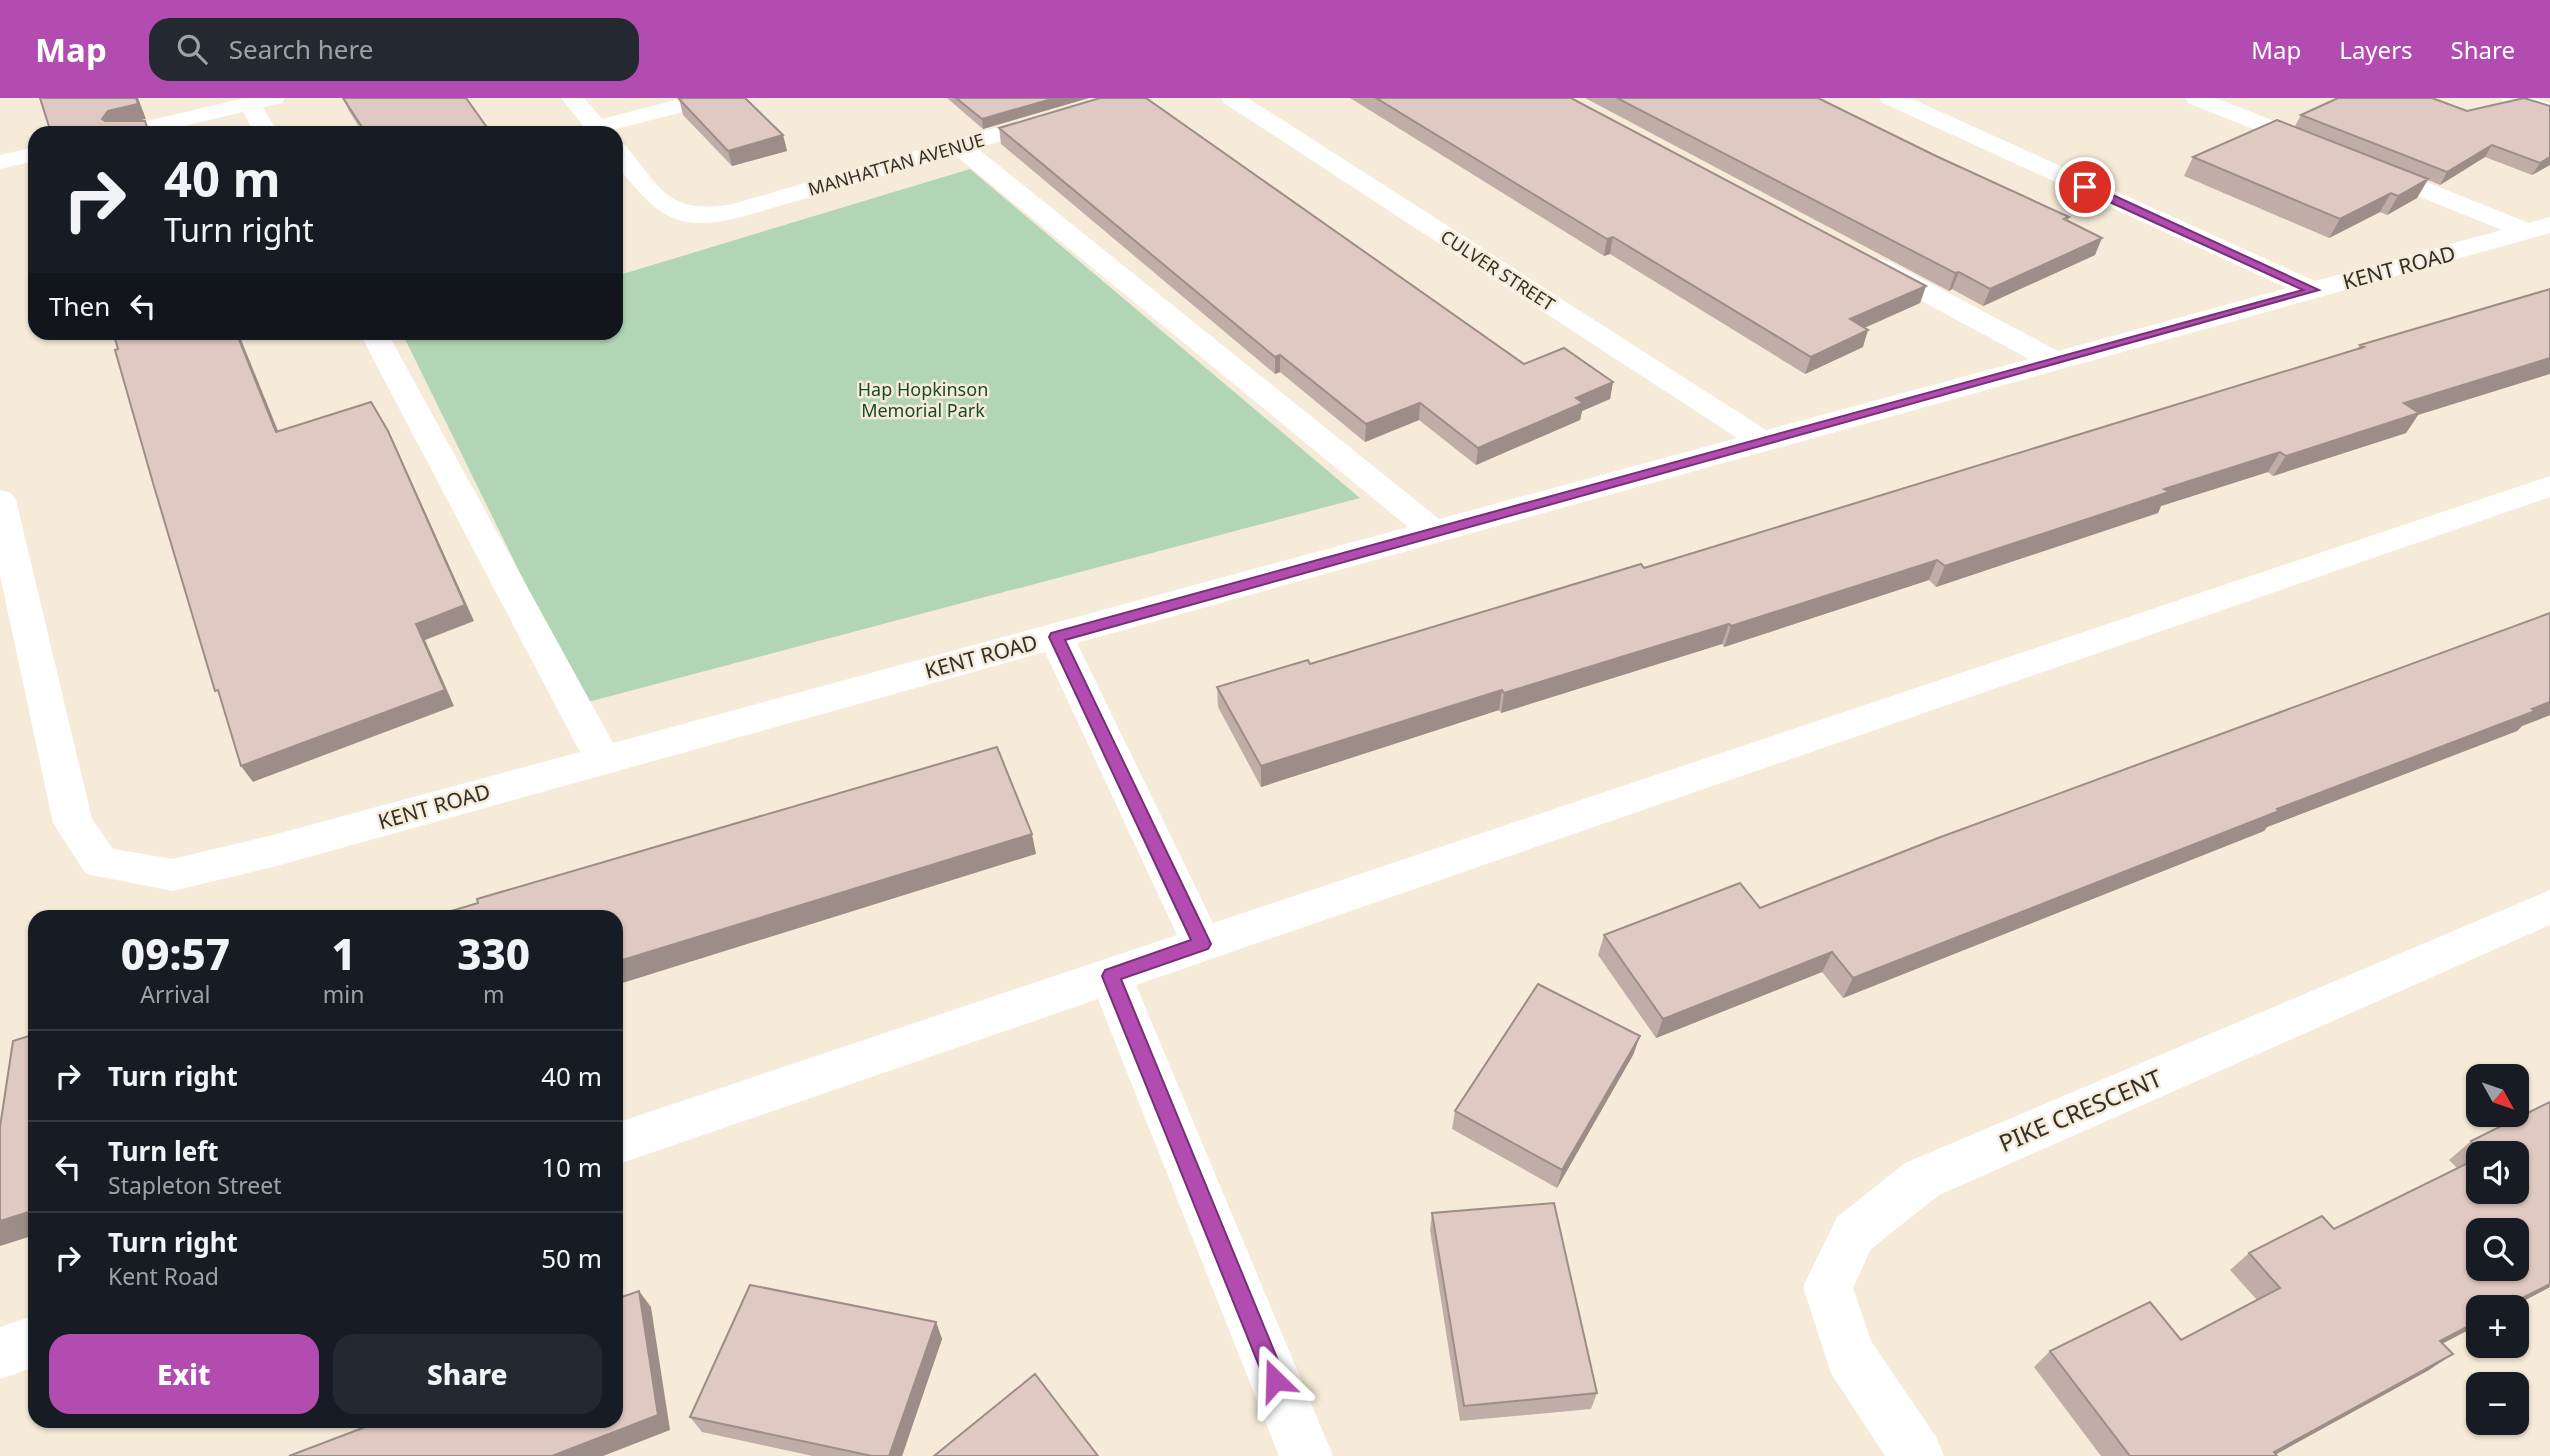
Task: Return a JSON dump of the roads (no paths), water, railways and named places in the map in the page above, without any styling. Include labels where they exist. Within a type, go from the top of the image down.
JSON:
[{"type":"street","points":[[155,126],[274,98]]},
{"type":"street","points":[[572,98],[596,126]]},
{"type":"street","points":[[613,126],[710,98]]},
{"type":"street","name":"MANHATTAN AVENUE","points":[[623,158],[667,209],[689,216],[721,215],[1123,98]]},
{"type":"street","name":"CULVER STREET","points":[[1232,98],[1764,442]]},
{"type":"street","points":[[1891,98],[2313,290]]},
{"type":"street","points":[[2196,98],[2345,158],[2539,228]]},
{"type":"street","points":[[2512,98],[2550,111]]},
{"type":"street","points":[[250,104],[262,126]]},
{"type":"street","points":[[960,146],[1435,533]]},
{"type":"street","points":[[0,162],[28,156]]},
{"type":"street","name":"KENT ROAD","points":[[0,500],[73,823],[100,863],[173,875],[273,851],[1056,637],[2539,228]]},
{"type":"street","points":[[1853,253],[2057,362]]},
{"type":"street","points":[[377,340],[603,759]]},
{"type":"street","points":[[623,1142],[2550,486]]},
{"type":"street","points":[[1056,637],[1202,944]]},
{"type":"street","name":"PIKE CRESCENT","points":[[1917,1456],[1849,1356],[1828,1287],[1854,1233],[1922,1179],[2550,907]]},
{"type":"street","points":[[1111,976],[1306,1456]]},
{"type":"street","points":[[0,1353],[28,1343]]},
{"type":"park label","name":"Hap Hopkinson Memorial Park","points":[[923,399]]}]
